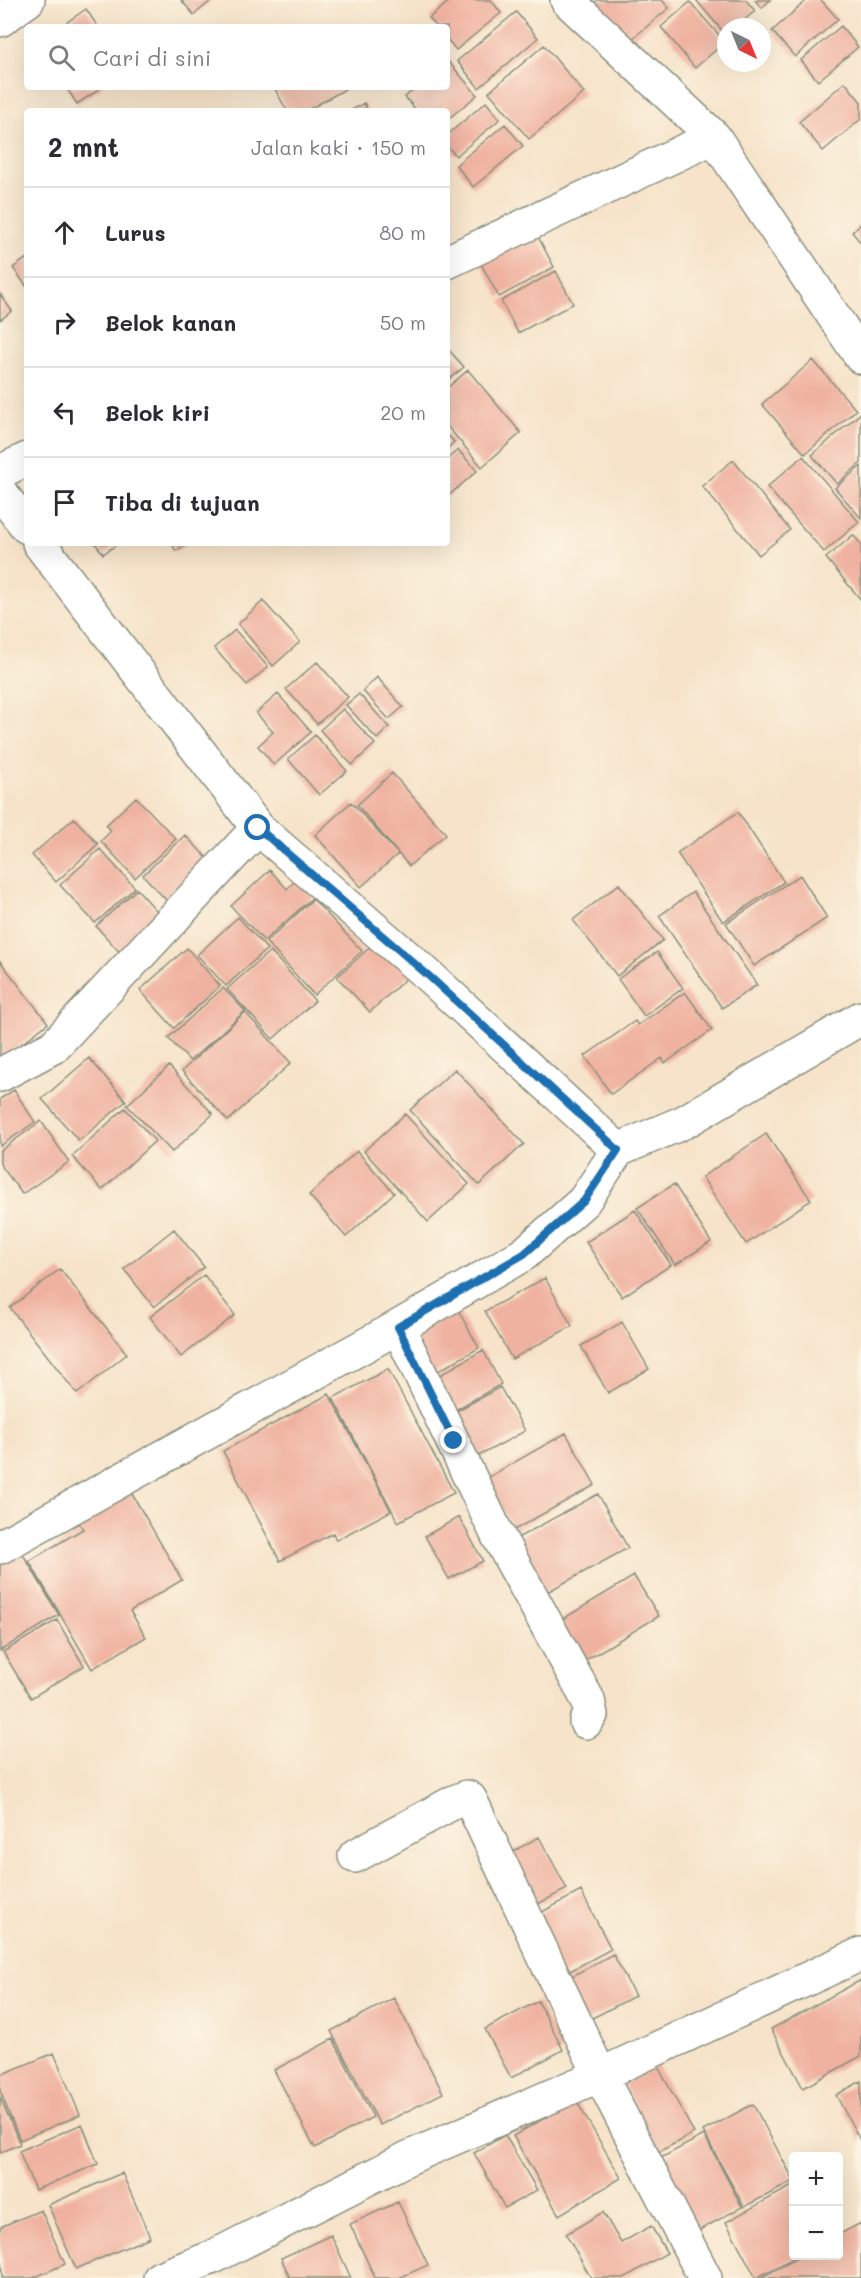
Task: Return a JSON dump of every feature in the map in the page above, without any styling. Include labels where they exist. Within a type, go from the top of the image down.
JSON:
[{"type":"street","points":[[0,20],[28,0]]},
{"type":"street","points":[[567,0],[714,137],[861,357]]},
{"type":"street","points":[[450,261],[714,137]]},
{"type":"street","points":[[0,472],[24,460]]},
{"type":"street","points":[[0,492],[24,523]]},
{"type":"street","points":[[41,546],[258,828],[430,977],[618,1150]]},
{"type":"street","points":[[0,1075],[53,1047],[258,828]]},
{"type":"street","points":[[0,1547],[398,1327],[524,1254],[584,1201],[618,1150],[684,1122],[861,1018]]},
{"type":"street","points":[[398,1327],[497,1534],[588,1700],[591,1715],[586,1722]]},
{"type":"street","points":[[355,1856],[454,1802],[467,1797],[470,1799],[600,2075],[705,2278]]},
{"type":"street","points":[[160,2278],[213,2257],[408,2158],[600,2075],[861,1954]]},
{"type":"building","points":[[181,0],[212,0],[194,15]]},
{"type":"building","points":[[451,0],[491,0],[501,13],[456,50],[450,43],[450,24],[434,24],[429,18]]},
{"type":"building","points":[[598,0],[662,0],[669,8],[626,44],[593,4]]},
{"type":"building","points":[[696,0],[746,0],[755,11],[747,18],[717,18],[717,24]]},
{"type":"building","points":[[755,0],[770,0],[762,8]]},
{"type":"building","points":[[807,0],[821,0],[838,19],[795,57],[772,31]]},
{"type":"building","points":[[690,2],[717,33],[717,49],[695,68],[661,27]]},
{"type":"building","points":[[86,9],[96,24],[64,24]]},
{"type":"building","points":[[516,12],[538,38],[479,88],[457,61]]},
{"type":"building","points":[[841,26],[858,47],[818,81],[801,60]]},
{"type":"building","points":[[544,45],[584,93],[529,139],[489,92]]},
{"type":"building","points":[[450,63],[477,95],[450,118],[450,108],[414,108],[405,97],[413,90],[450,90]]},
{"type":"building","points":[[845,82],[861,102],[861,119],[823,151],[799,122]]},
{"type":"building","points":[[68,90],[98,90],[77,104]]},
{"type":"building","points":[[276,90],[344,90],[311,108],[285,108]]},
{"type":"building","points":[[486,102],[500,119],[456,156],[450,149],[450,132]]},
{"type":"building","points":[[364,103],[366,108],[355,108]]},
{"type":"building","points":[[505,124],[523,146],[473,187],[456,165]]},
{"type":"building","points":[[861,224],[861,243],[852,232]]},
{"type":"building","points":[[536,233],[554,267],[499,297],[480,262]]},
{"type":"building","points":[[24,260],[24,283],[13,268]]},
{"type":"building","points":[[556,271],[573,304],[518,333],[501,301]]},
{"type":"building","points":[[0,294],[12,311],[0,320]]},
{"type":"building","points":[[450,351],[464,367],[450,379]]},
{"type":"building","points":[[813,360],[856,410],[805,454],[762,404]]},
{"type":"building","points":[[468,370],[521,433],[482,467],[450,430],[450,385]]},
{"type":"building","points":[[861,413],[861,463],[837,484],[812,455]]},
{"type":"building","points":[[458,450],[477,471],[450,494],[450,457]]},
{"type":"building","points":[[803,456],[859,522],[824,552],[767,487]]},
{"type":"building","points":[[733,460],[790,530],[759,555],[702,486]]},
{"type":"building","points":[[861,466],[861,518],[835,488]]},
{"type":"building","points":[[853,535],[861,544],[861,600],[826,558]]},
{"type":"building","points":[[97,546],[115,546],[103,554]]},
{"type":"building","points":[[173,546],[184,546],[176,551]]},
{"type":"building","points":[[263,601],[300,642],[273,666],[238,624]]},
{"type":"building","points":[[235,630],[268,667],[247,685],[214,648]]},
{"type":"building","points":[[317,662],[348,697],[317,724],[286,689]]},
{"type":"building","points":[[377,677],[403,707],[389,719],[363,691]]},
{"type":"building","points":[[278,694],[311,732],[274,765],[258,746],[273,732],[256,713]]},
{"type":"building","points":[[359,694],[389,727],[377,739],[346,705]]},
{"type":"building","points":[[343,709],[375,744],[352,765],[320,730]]},
{"type":"building","points":[[315,735],[347,771],[319,795],[288,759]]},
{"type":"building","points":[[392,773],[446,834],[409,866],[357,805]]},
{"type":"building","points":[[136,797],[176,839],[135,878],[101,841],[111,831],[106,825]]},
{"type":"building","points":[[351,802],[398,854],[361,887],[315,835]]},
{"type":"building","points":[[738,812],[784,882],[723,922],[677,853]]},
{"type":"building","points":[[74,818],[98,844],[56,882],[32,855]]},
{"type":"building","points":[[185,835],[210,861],[168,902],[143,875]]},
{"type":"building","points":[[100,849],[135,888],[95,923],[60,885]]},
{"type":"building","points":[[270,870],[287,889],[297,879],[313,897],[264,941],[231,906]]},
{"type":"building","points":[[800,875],[827,918],[754,966],[726,923]]},
{"type":"building","points":[[619,884],[663,940],[617,976],[573,920]]},
{"type":"building","points":[[137,889],[164,919],[123,956],[96,926]]},
{"type":"building","points":[[693,892],[757,985],[722,1008],[659,916]]},
{"type":"building","points":[[313,899],[362,951],[314,995],[266,942]]},
{"type":"building","points":[[238,917],[267,949],[226,986],[197,955]]},
{"type":"building","points":[[382,936],[414,971],[370,1012],[337,977]]},
{"type":"building","points":[[187,948],[220,986],[174,1028],[140,990]]},
{"type":"building","points":[[270,951],[315,1001],[273,1039],[227,989]]},
{"type":"building","points":[[657,952],[683,988],[644,1016],[618,979]]},
{"type":"building","points":[[0,961],[48,1023],[0,1061]]},
{"type":"building","points":[[223,988],[245,1011],[190,1061],[168,1038]]},
{"type":"building","points":[[685,992],[712,1030],[665,1063],[662,1058],[611,1094],[585,1056],[635,1021],[638,1025]]},
{"type":"building","points":[[245,1012],[291,1063],[228,1121],[182,1071]]},
{"type":"building","points":[[89,1058],[126,1101],[79,1141],[42,1099]]},
{"type":"building","points":[[169,1066],[213,1114],[172,1152],[127,1105]]},
{"type":"building","points":[[455,1069],[524,1144],[479,1185],[410,1110]]},
{"type":"building","points":[[14,1090],[35,1122],[0,1146],[0,1099]]},
{"type":"building","points":[[125,1108],[155,1141],[102,1190],[72,1156]]},
{"type":"building","points":[[405,1114],[469,1184],[428,1222],[364,1151]]},
{"type":"building","points":[[41,1121],[69,1162],[22,1194],[0,1164],[0,1151]]},
{"type":"building","points":[[766,1134],[811,1200],[746,1244],[702,1177]]},
{"type":"building","points":[[357,1151],[394,1193],[346,1237],[309,1195]]},
{"type":"building","points":[[674,1184],[711,1242],[675,1265],[637,1208]]},
{"type":"building","points":[[635,1210],[671,1265],[622,1297],[586,1242]]},
{"type":"building","points":[[174,1229],[204,1267],[154,1307],[124,1269]]},
{"type":"building","points":[[60,1269],[127,1354],[77,1394],[10,1308]]},
{"type":"building","points":[[204,1275],[235,1315],[181,1357],[150,1317]]},
{"type":"building","points":[[545,1278],[572,1326],[512,1359],[485,1311]]},
{"type":"building","points":[[454,1303],[479,1348],[431,1375],[407,1330]]},
{"type":"building","points":[[622,1322],[649,1369],[608,1393],[581,1346]]},
{"type":"building","points":[[483,1350],[501,1384],[452,1412],[433,1379]]},
{"type":"building","points":[[388,1369],[454,1493],[398,1522],[333,1398]]},
{"type":"building","points":[[500,1387],[525,1431],[477,1457],[453,1413]]},
{"type":"building","points":[[329,1394],[391,1511],[336,1540],[333,1533],[280,1561],[223,1451]]},
{"type":"building","points":[[566,1433],[595,1485],[514,1530],[485,1479]]},
{"type":"building","points":[[128,1487],[182,1580],[130,1611],[146,1637],[92,1669],[29,1561],[83,1529],[76,1518]]},
{"type":"building","points":[[598,1494],[628,1548],[540,1596],[510,1542]]},
{"type":"building","points":[[459,1517],[483,1561],[449,1579],[425,1536]]},
{"type":"building","points":[[21,1551],[59,1615],[0,1651],[0,1563]]},
{"type":"building","points":[[634,1576],[659,1616],[581,1663],[556,1623]]},
{"type":"building","points":[[57,1620],[84,1666],[31,1698],[3,1652]]},
{"type":"building","points":[[539,1837],[567,1889],[528,1909],[501,1858]]},
{"type":"building","points":[[581,1891],[611,1949],[559,1977],[529,1919]]},
{"type":"building","points":[[613,1954],[635,1996],[583,2023],[561,1982]]},
{"type":"building","points":[[861,1980],[861,2056],[803,2088],[771,2029]]},
{"type":"building","points":[[394,1998],[443,2093],[380,2125],[331,2031]]},
{"type":"building","points":[[538,2001],[563,2050],[511,2078],[485,2029]]},
{"type":"building","points":[[333,2039],[373,2117],[315,2148],[274,2070]]},
{"type":"building","points":[[54,2053],[80,2115],[20,2140],[0,2091],[0,2075]]},
{"type":"building","points":[[657,2065],[694,2133],[659,2152],[623,2084]]},
{"type":"building","points":[[861,2081],[861,2142],[836,2095]]},
{"type":"building","points":[[0,2097],[20,2144],[0,2153]]},
{"type":"building","points":[[576,2100],[621,2178],[559,2215],[513,2136]]},
{"type":"building","points":[[753,2104],[789,2172],[789,2184],[744,2207],[703,2131]]},
{"type":"building","points":[[82,2124],[98,2164],[35,2190],[19,2151]]},
{"type":"building","points":[[505,2135],[537,2190],[505,2208],[474,2153]]},
{"type":"building","points":[[704,2135],[742,2207],[698,2231],[659,2159]]},
{"type":"building","points":[[122,2173],[150,2237],[76,2269],[48,2205]]},
{"type":"building","points":[[789,2188],[790,2260],[756,2278],[726,2222]]},
{"type":"building","points":[[398,2202],[428,2265],[399,2278],[375,2278],[350,2224]]},
{"type":"building","points":[[41,2210],[65,2264],[33,2278],[2,2278],[0,2227]]},
{"type":"building","points":[[603,2212],[621,2243],[651,2226],[667,2253],[624,2278],[591,2278],[566,2234]]},
{"type":"building","points":[[861,2223],[861,2278],[760,2278],[794,2260],[843,2260],[843,2232]]},
{"type":"building","points":[[331,2235],[351,2278],[290,2278],[281,2258]]},
{"type":"route","points":[[258,828],[430,977],[618,1150],[584,1201],[524,1254],[398,1327],[454,1441]]}]
